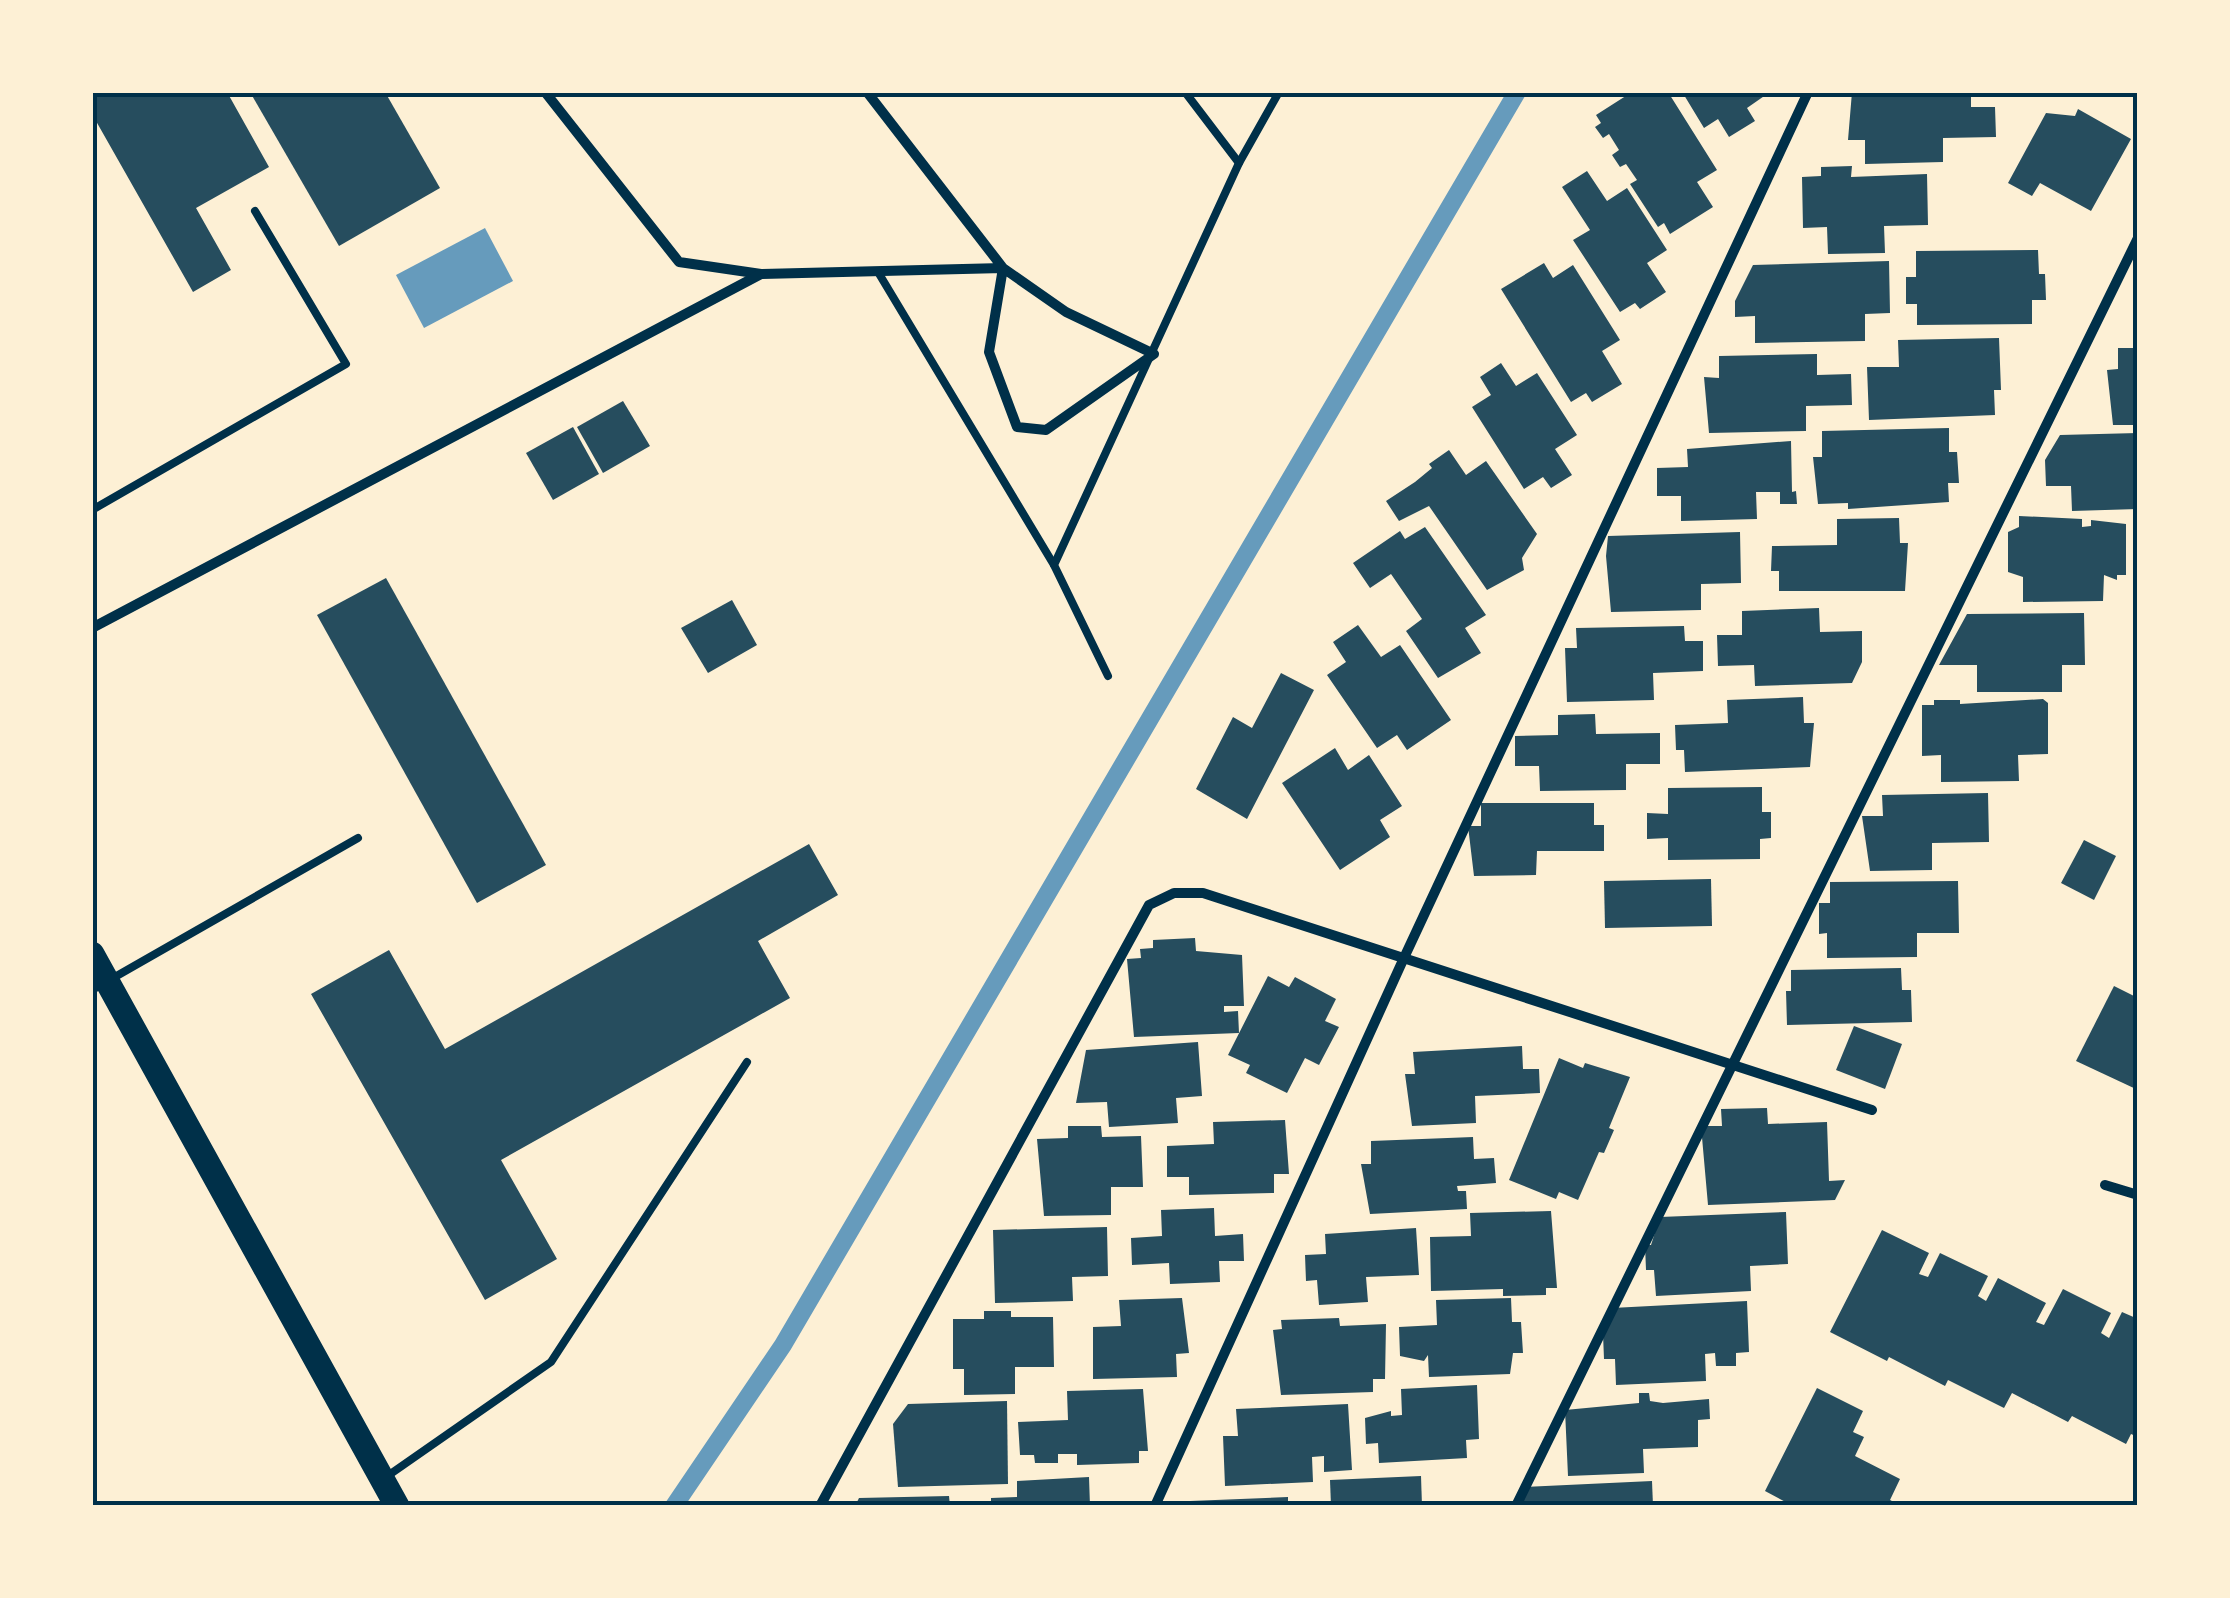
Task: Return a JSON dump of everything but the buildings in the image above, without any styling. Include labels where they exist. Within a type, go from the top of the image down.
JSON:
[{"type":"main road","points":[[92,954],[100,985],[396,1506]]},
{"type":"street","points":[[545,92],[679,262],[760,274],[1004,268]]},
{"type":"street","points":[[867,92],[1004,268],[1066,312],[1154,354],[1046,430],[1017,427],[989,352],[1004,268]]},
{"type":"street","points":[[1155,1506],[1403,960],[1808,92]]},
{"type":"street","points":[[1516,1506],[2138,238]]},
{"type":"street","points":[[92,628],[760,274]]},
{"type":"street","points":[[820,1506],[1149,904],[1174,893],[1203,893],[1872,1110]]},
{"type":"street","points":[[2105,1186],[2138,1196]]},
{"type":"lane","points":[[1185,92],[1239,163]]},
{"type":"lane","points":[[1054,565],[1239,163],[1279,92]]},
{"type":"lane","points":[[92,510],[346,364],[256,211]]},
{"type":"lane","points":[[878,272],[1054,565],[1108,676]]},
{"type":"lane","points":[[100,985],[358,838]]},
{"type":"lane","points":[[382,1480],[551,1362],[747,1062]]},
{"type":"water","points":[[485,228],[513,281],[424,328],[396,275]]},
{"type":"waterway","points":[[674,1506],[783,1345],[1517,92]]}]
